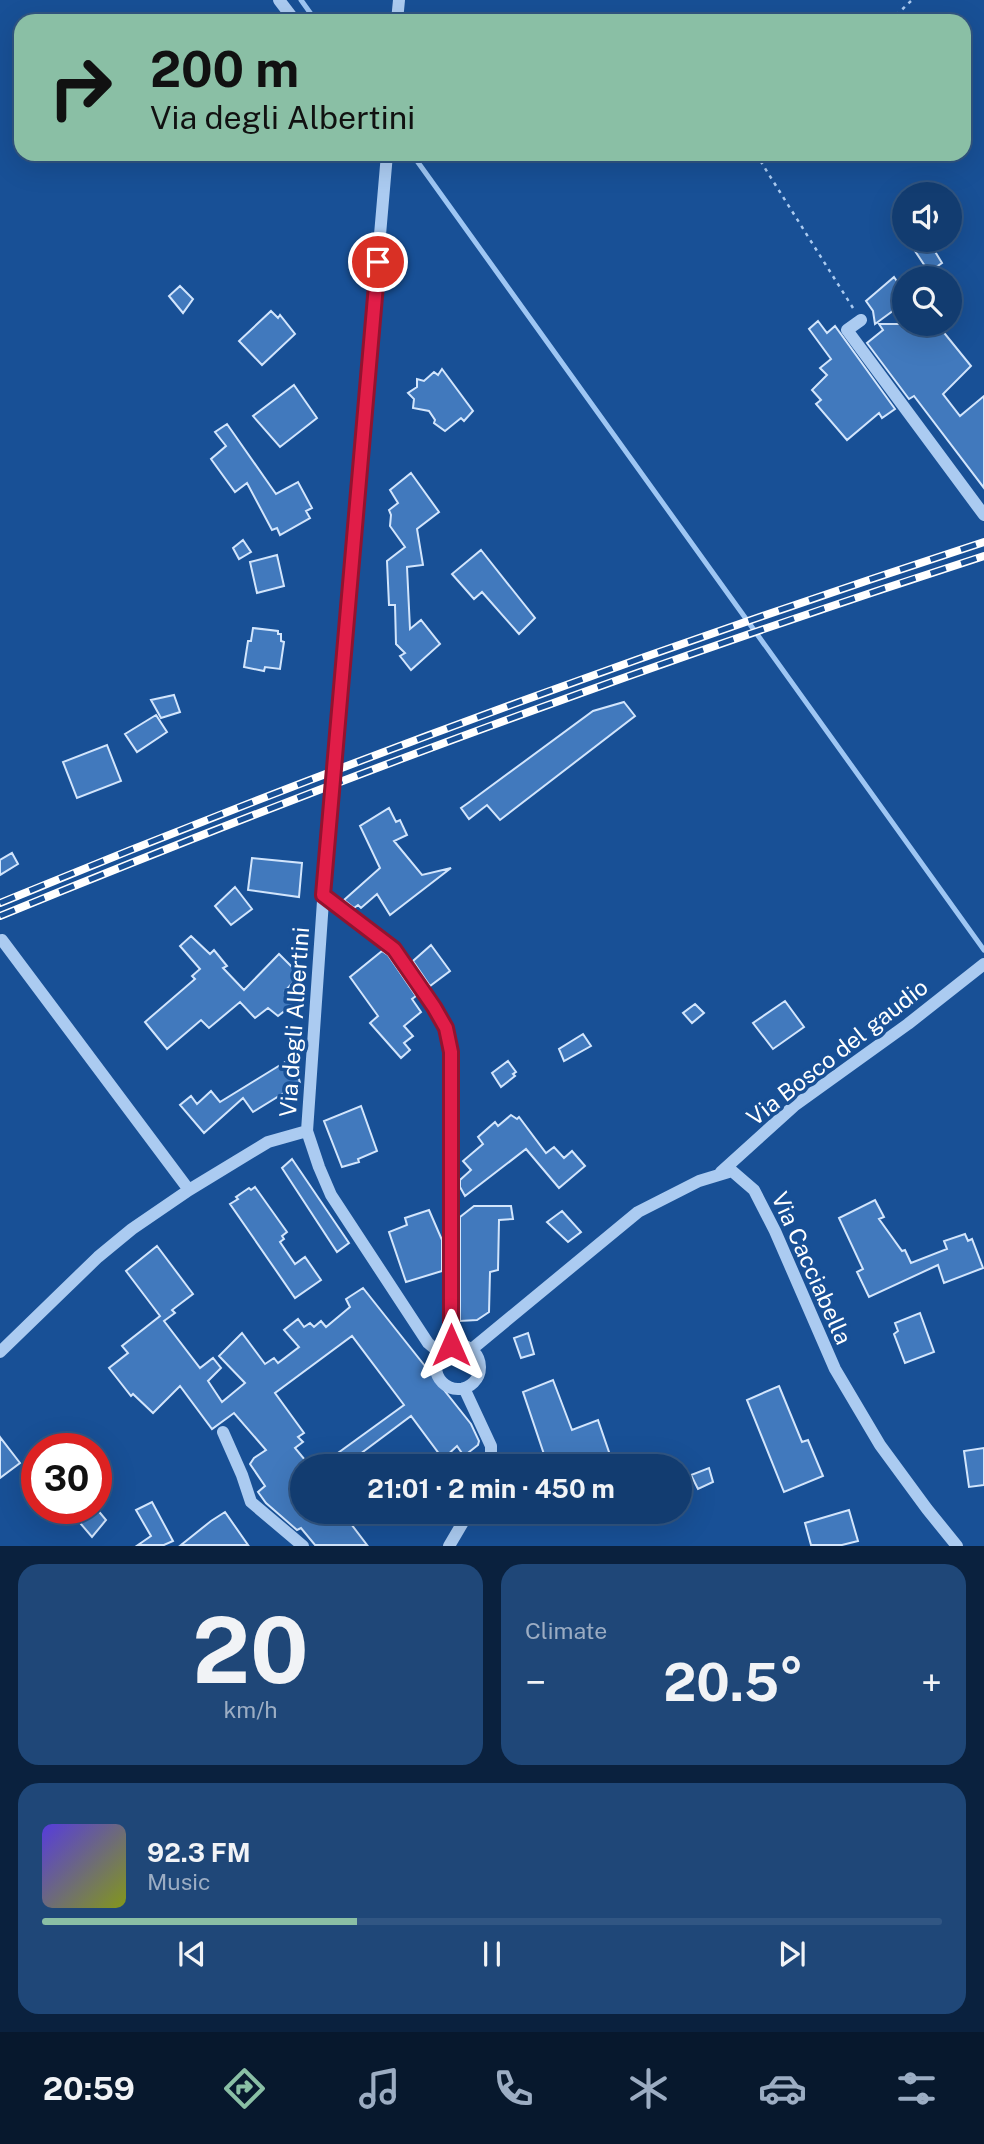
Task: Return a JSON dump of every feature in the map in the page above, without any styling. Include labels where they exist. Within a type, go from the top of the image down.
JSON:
[{"type":"street","points":[[279,0],[290,14]]},
{"type":"street","name":"Via degli Albertini","points":[[386,161],[323,895],[307,1131],[331,1195],[428,1343],[440,1353]]},
{"type":"street","points":[[861,320],[847,330],[984,515]]},
{"type":"street","points":[[323,895],[394,949],[446,1028],[451,1052],[451,1345]]},
{"type":"street","points":[[2,940],[189,1189]]},
{"type":"street","name":"Via Bosco del gaudio","points":[[717,1176],[794,1106],[908,1024],[984,964]]},
{"type":"street","points":[[0,1352],[132,1229],[189,1189],[268,1142],[307,1131]]},
{"type":"street","name":"Via Cacciabella","points":[[717,1176],[732,1171],[754,1190],[775,1231],[835,1369],[880,1445],[957,1545]]},
{"type":"street","points":[[472,1349],[638,1212],[699,1181],[717,1176]]},
{"type":"street","points":[[451,1345],[464,1345],[472,1349],[478,1357],[480,1367],[476,1380],[464,1388],[453,1389],[440,1382],[435,1364],[440,1353],[451,1345]]},
{"type":"street","points":[[464,1388],[491,1446],[491,1454]]},
{"type":"street","points":[[223,1432],[251,1502],[303,1545]]},
{"type":"street","points":[[449,1545],[462,1524]]},
{"type":"path","points":[[897,14],[912,0]]},
{"type":"path","points":[[760,161],[861,320]]},
{"type":"building","points":[[916,252],[935,252],[942,263],[938,266],[925,266]]},
{"type":"building","points":[[892,279],[892,312],[875,324],[873,311],[866,301]]},
{"type":"building","points":[[180,286],[193,299],[183,313],[169,296]]},
{"type":"building","points":[[271,311],[278,318],[280,315],[295,334],[262,365],[239,341]]},
{"type":"building","points":[[818,321],[827,333],[835,326],[895,409],[882,418],[879,413],[847,440],[816,404],[821,400],[812,390],[827,375],[820,368],[831,359],[809,329]]},
{"type":"building","points":[[879,324],[892,324],[892,336],[947,336],[971,366],[943,394],[960,416],[984,396],[984,488],[914,396],[909,399],[867,343],[883,330]]},
{"type":"building","points":[[442,369],[473,411],[464,421],[461,418],[445,431],[434,423],[429,411],[413,408],[414,399],[408,393],[417,387],[417,379],[424,381],[434,372],[438,375]]},
{"type":"building","points":[[294,385],[317,418],[280,447],[253,416]]},
{"type":"building","points":[[227,424],[276,494],[298,482],[312,508],[306,511],[310,518],[280,535],[277,528],[272,530],[247,483],[235,492],[211,459],[226,446],[215,432]]},
{"type":"building","points":[[411,473],[439,512],[417,529],[423,565],[407,567],[410,629],[421,620],[440,644],[411,670],[400,656],[405,653],[396,644],[395,605],[389,605],[387,561],[405,547],[390,526],[389,510],[398,503],[390,490]]},
{"type":"building","points":[[243,540],[251,552],[239,559],[233,548]]},
{"type":"building","points":[[481,550],[535,618],[519,634],[482,592],[474,599],[452,574]]},
{"type":"building","points":[[277,555],[284,586],[257,593],[250,562]]},
{"type":"building","points":[[253,628],[278,631],[278,634],[281,634],[281,641],[284,642],[280,669],[265,667],[264,671],[244,667]]},
{"type":"building","points":[[174,695],[180,712],[161,718],[151,700]]},
{"type":"building","points":[[624,702],[635,716],[500,820],[487,805],[469,819],[461,808],[593,711]]},
{"type":"building","points":[[156,715],[167,732],[137,752],[125,734]]},
{"type":"building","points":[[107,745],[121,781],[77,798],[63,762]]},
{"type":"building","points":[[389,808],[396,822],[400,820],[407,835],[394,841],[422,875],[451,868],[390,915],[377,894],[361,908],[358,905],[354,908],[344,900],[380,868],[360,826]]},
{"type":"building","points":[[12,853],[18,864],[0,875],[0,860]]},
{"type":"building","points":[[252,858],[302,863],[299,897],[248,890]]},
{"type":"building","points":[[235,887],[252,909],[231,925],[215,906]]},
{"type":"building","points":[[191,936],[210,954],[214,950],[227,966],[223,968],[244,990],[279,954],[300,975],[285,991],[296,1002],[278,1016],[268,1008],[255,1018],[240,1002],[209,1028],[201,1020],[167,1049],[145,1022],[195,979],[192,976],[200,969],[180,946]]},
{"type":"building","points":[[431,945],[450,971],[430,986],[413,961]]},
{"type":"building","points":[[382,951],[388,955],[416,996],[412,999],[421,1012],[404,1026],[413,1036],[404,1043],[410,1050],[401,1058],[370,1023],[378,1016],[350,977]]},
{"type":"building","points":[[785,1001],[804,1027],[773,1049],[753,1023]]},
{"type":"building","points":[[695,1004],[704,1013],[692,1023],[683,1013]]},
{"type":"building","points":[[583,1034],[591,1046],[564,1061],[559,1049]]},
{"type":"building","points":[[290,1059],[300,1083],[253,1112],[243,1098],[204,1133],[180,1105],[191,1096],[197,1104],[211,1091],[220,1102]]},
{"type":"building","points":[[508,1061],[516,1072],[513,1074],[515,1076],[501,1087],[492,1073]]},
{"type":"building","points":[[361,1106],[377,1151],[358,1159],[359,1162],[342,1167],[324,1121]]},
{"type":"building","points":[[511,1115],[517,1119],[519,1117],[546,1153],[554,1147],[564,1158],[572,1151],[585,1166],[559,1188],[526,1149],[465,1196],[460,1180],[471,1170],[463,1161],[483,1144],[478,1137],[495,1122],[498,1126]]},
{"type":"building","points":[[292,1159],[349,1243],[337,1252],[282,1168]]},
{"type":"building","points":[[255,1187],[287,1232],[280,1242],[295,1264],[305,1257],[321,1280],[295,1298],[230,1204],[249,1188],[251,1190]]},
{"type":"building","points":[[875,1200],[884,1217],[879,1219],[902,1251],[905,1250],[911,1263],[947,1249],[944,1241],[965,1234],[968,1241],[972,1239],[983,1268],[944,1283],[938,1265],[869,1297],[857,1272],[863,1269],[839,1218]]},
{"type":"building","points":[[474,1206],[511,1206],[513,1219],[499,1220],[498,1270],[490,1272],[489,1312],[477,1320],[460,1321],[460,1217]]},
{"type":"building","points":[[429,1210],[442,1240],[442,1271],[406,1282],[389,1232],[407,1225],[405,1218]]},
{"type":"building","points":[[562,1211],[581,1232],[568,1242],[547,1222]]},
{"type":"building","points":[[157,1246],[193,1294],[172,1310],[175,1313],[164,1321],[200,1368],[213,1358],[221,1368],[208,1381],[222,1402],[245,1383],[219,1356],[242,1333],[265,1364],[274,1358],[278,1363],[299,1347],[284,1330],[298,1319],[304,1327],[310,1323],[314,1327],[321,1321],[326,1327],[350,1307],[346,1299],[363,1288],[471,1424],[479,1441],[478,1445],[467,1454],[463,1454],[457,1446],[448,1454],[439,1454],[411,1416],[360,1454],[337,1454],[404,1405],[352,1336],[275,1393],[304,1433],[298,1437],[303,1442],[295,1448],[300,1454],[290,1454],[290,1524],[266,1503],[258,1492],[265,1486],[250,1464],[266,1450],[234,1413],[212,1429],[180,1386],[153,1413],[133,1394],[131,1396],[109,1368],[128,1353],[122,1346],[160,1316],[126,1271]]},
{"type":"building","points":[[920,1313],[934,1352],[905,1363],[894,1334],[898,1331],[895,1323]]},
{"type":"building","points":[[528,1333],[534,1354],[521,1358],[514,1338]]},
{"type":"building","points":[[553,1380],[572,1430],[598,1420],[610,1454],[544,1454],[523,1392]]},
{"type":"building","points":[[779,1386],[802,1442],[808,1440],[823,1476],[784,1492],[747,1400]]},
{"type":"building","points":[[0,1437],[20,1463],[0,1478]]},
{"type":"building","points":[[984,1448],[984,1485],[969,1487],[964,1451]]},
{"type":"building","points":[[709,1468],[713,1482],[698,1489],[692,1475]]},
{"type":"building","points":[[152,1502],[173,1541],[164,1545],[138,1545],[151,1536],[136,1510]]},
{"type":"building","points":[[849,1510],[858,1541],[842,1545],[811,1545],[805,1523]]},
{"type":"building","points":[[225,1512],[248,1545],[181,1545],[211,1521]]},
{"type":"building","points":[[81,1524],[103,1524],[92,1537]]},
{"type":"building","points":[[290,1524],[351,1524],[367,1545],[315,1545],[301,1528],[297,1530]]},
{"type":"waterway","points":[[301,0],[311,14]]},
{"type":"waterway","points":[[417,161],[984,950]]},
{"type":"railway","points":[[0,903],[243,806],[489,713],[736,625],[984,542]]},
{"type":"railway","points":[[0,916],[365,772],[611,682],[984,556]]},
{"type":"route","points":[[378,262],[323,895],[394,949],[446,1028],[451,1052],[451,1345]]}]
